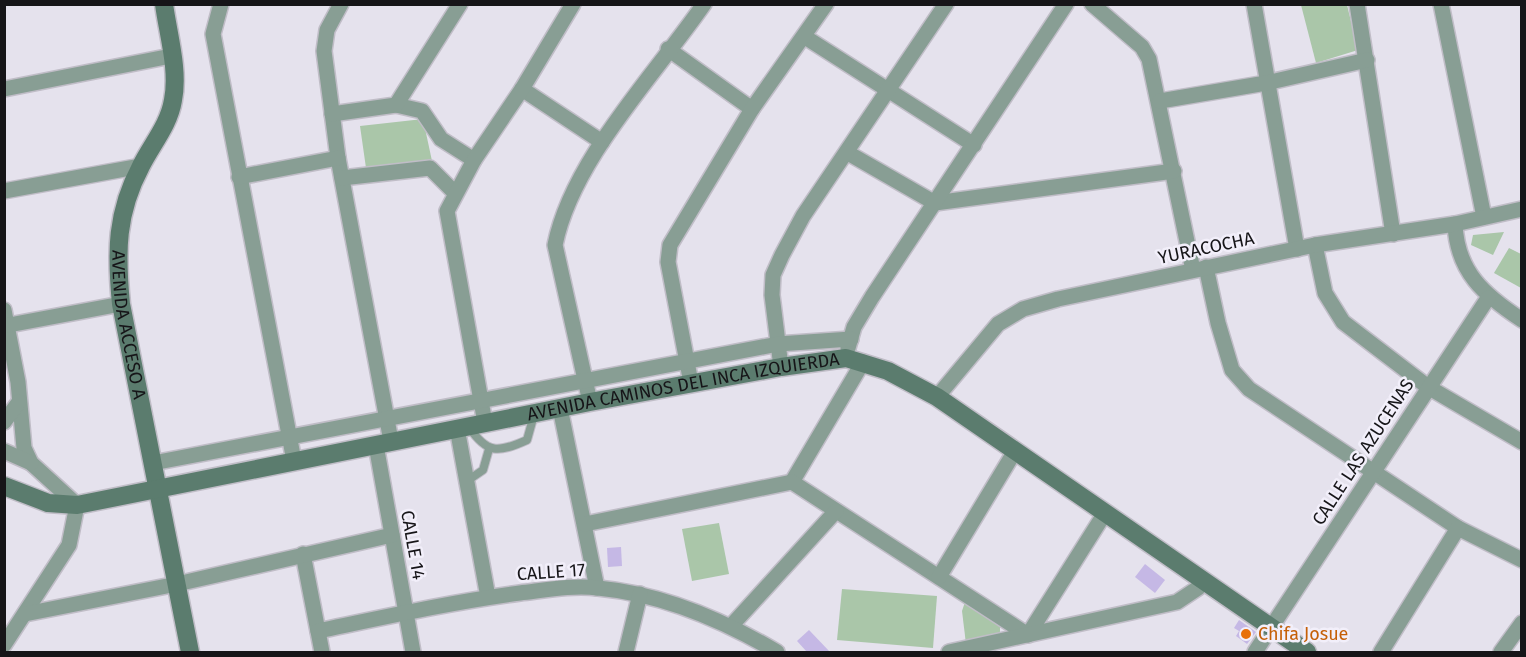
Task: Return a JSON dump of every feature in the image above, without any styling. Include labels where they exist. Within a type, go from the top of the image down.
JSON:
[{"type":"main road","name":"AVENIDA ACCESO A","points":[[164,4],[175,85],[173,100],[161,132],[141,166],[120,220],[118,268],[121,304],[190,652]]},
{"type":"main road","name":"AVENIDA CAMINOS DEL INCA IZQUIERDA","points":[[4,486],[48,503],[77,505],[691,383],[780,367],[854,360],[888,371],[937,398],[1307,652]]},
{"type":"street","points":[[220,4],[213,34],[294,461]]},
{"type":"street","name":"CALLE 14","points":[[341,4],[327,30],[324,51],[338,158],[387,418],[384,443],[392,535],[413,652]]},
{"type":"street","points":[[396,105],[460,4]]},
{"type":"street","points":[[488,597],[467,481],[470,426],[481,402],[447,211],[474,160],[522,89],[573,4]]},
{"type":"street","points":[[590,402],[555,245],[567,207],[602,142],[704,4]]},
{"type":"street","points":[[780,367],[772,295],[773,275],[803,216],[848,153],[887,90],[946,4]]},
{"type":"street","points":[[792,482],[854,360],[850,339],[854,327],[1066,4]]},
{"type":"street","points":[[1092,4],[1142,47],[1149,59],[1174,171],[1200,269],[1232,370],[1249,389],[1458,528],[1521,560]]},
{"type":"street","points":[[1254,4],[1266,83],[1298,249]]},
{"type":"street","points":[[1357,4],[1393,234]]},
{"type":"street","points":[[1441,4],[1484,217]]},
{"type":"street","points":[[691,383],[668,262],[670,245],[752,108],[805,37],[823,6]]},
{"type":"street","points":[[805,37],[974,145]]},
{"type":"street","points":[[668,50],[752,108]]},
{"type":"street","points":[[4,89],[171,56]]},
{"type":"street","points":[[1160,101],[1266,83],[1366,60]]},
{"type":"street","points":[[522,89],[602,142]]},
{"type":"street","points":[[332,114],[396,105],[422,111],[441,139],[474,160]]},
{"type":"street","points":[[848,153],[935,203],[1174,171]]},
{"type":"street","points":[[239,177],[338,158]]},
{"type":"street","points":[[4,191],[141,166]]},
{"type":"street","points":[[342,178],[430,168],[455,193]]},
{"type":"street","name":"YURACOCHA","points":[[937,398],[998,324],[1023,309],[1315,245],[1455,224],[1521,209]]},
{"type":"street","points":[[1455,224],[1456,243],[1461,258],[1488,298],[1521,320]]},
{"type":"street","points":[[1315,245],[1325,293],[1343,322],[1428,387],[1521,442]]},
{"type":"street","name":"CALLE LAS AZUCENAS","points":[[1255,652],[1266,639],[1271,627],[1488,298]]},
{"type":"street","points":[[9,325],[121,304]]},
{"type":"street","points":[[4,310],[9,325],[24,448],[31,463]]},
{"type":"street","points":[[153,463],[290,439],[387,418],[481,402],[585,379],[778,344],[850,339]]},
{"type":"street","points":[[4,422],[19,402]]},
{"type":"street","points":[[560,408],[597,588]]},
{"type":"street","points":[[4,451],[31,463],[77,505],[69,545],[4,645]]},
{"type":"street","points":[[939,577],[1015,451]]},
{"type":"street","points":[[585,524],[792,482],[1028,635]]},
{"type":"street","points":[[731,626],[836,511]]},
{"type":"street","points":[[1028,635],[1105,513]]},
{"type":"street","points":[[1381,652],[1458,528]]},
{"type":"street","points":[[25,614],[177,584],[392,535]]},
{"type":"street","points":[[303,554],[322,652]]},
{"type":"street","points":[[949,652],[1177,602],[1198,588],[1202,581]]},
{"type":"street","name":"CALLE 17","points":[[318,631],[488,597],[567,587],[597,588],[640,594],[731,626],[777,652]]},
{"type":"street","points":[[626,652],[640,594]]},
{"type":"street","points":[[1501,652],[1521,623]]},
{"type":"lane","points":[[470,426],[481,444],[489,449],[514,446],[527,440],[534,413]]},
{"type":"lane","points":[[467,481],[483,470],[489,449]]},
{"type":"green space","points":[[1301,5],[1347,5],[1358,50],[1316,63]]},
{"type":"green space","points":[[423,119],[432,161],[366,168],[360,126]]},
{"type":"green space","points":[[1504,232],[1493,255],[1471,245],[1473,235]]},
{"type":"green space","points":[[1509,248],[1521,254],[1521,288],[1494,273]]},
{"type":"green space","points":[[719,523],[729,574],[692,581],[682,529]]},
{"type":"green space","points":[[842,589],[937,596],[933,648],[837,640]]},
{"type":"green space","points":[[965,602],[1000,626],[1000,638],[966,644],[962,611]]},
{"type":"building","points":[[621,547],[622,566],[608,567],[607,548]]},
{"type":"building","points":[[1145,564],[1165,580],[1155,593],[1135,577]]},
{"type":"building","name":"Chifa Josue","points":[[1239,620],[1256,632],[1247,644],[1236,636],[1239,631],[1234,628]]},
{"type":"building","points":[[809,630],[830,652],[807,652],[797,641]]},
{"type":"place","name":"Chifa Josue","points":[[1246,634]]}]
